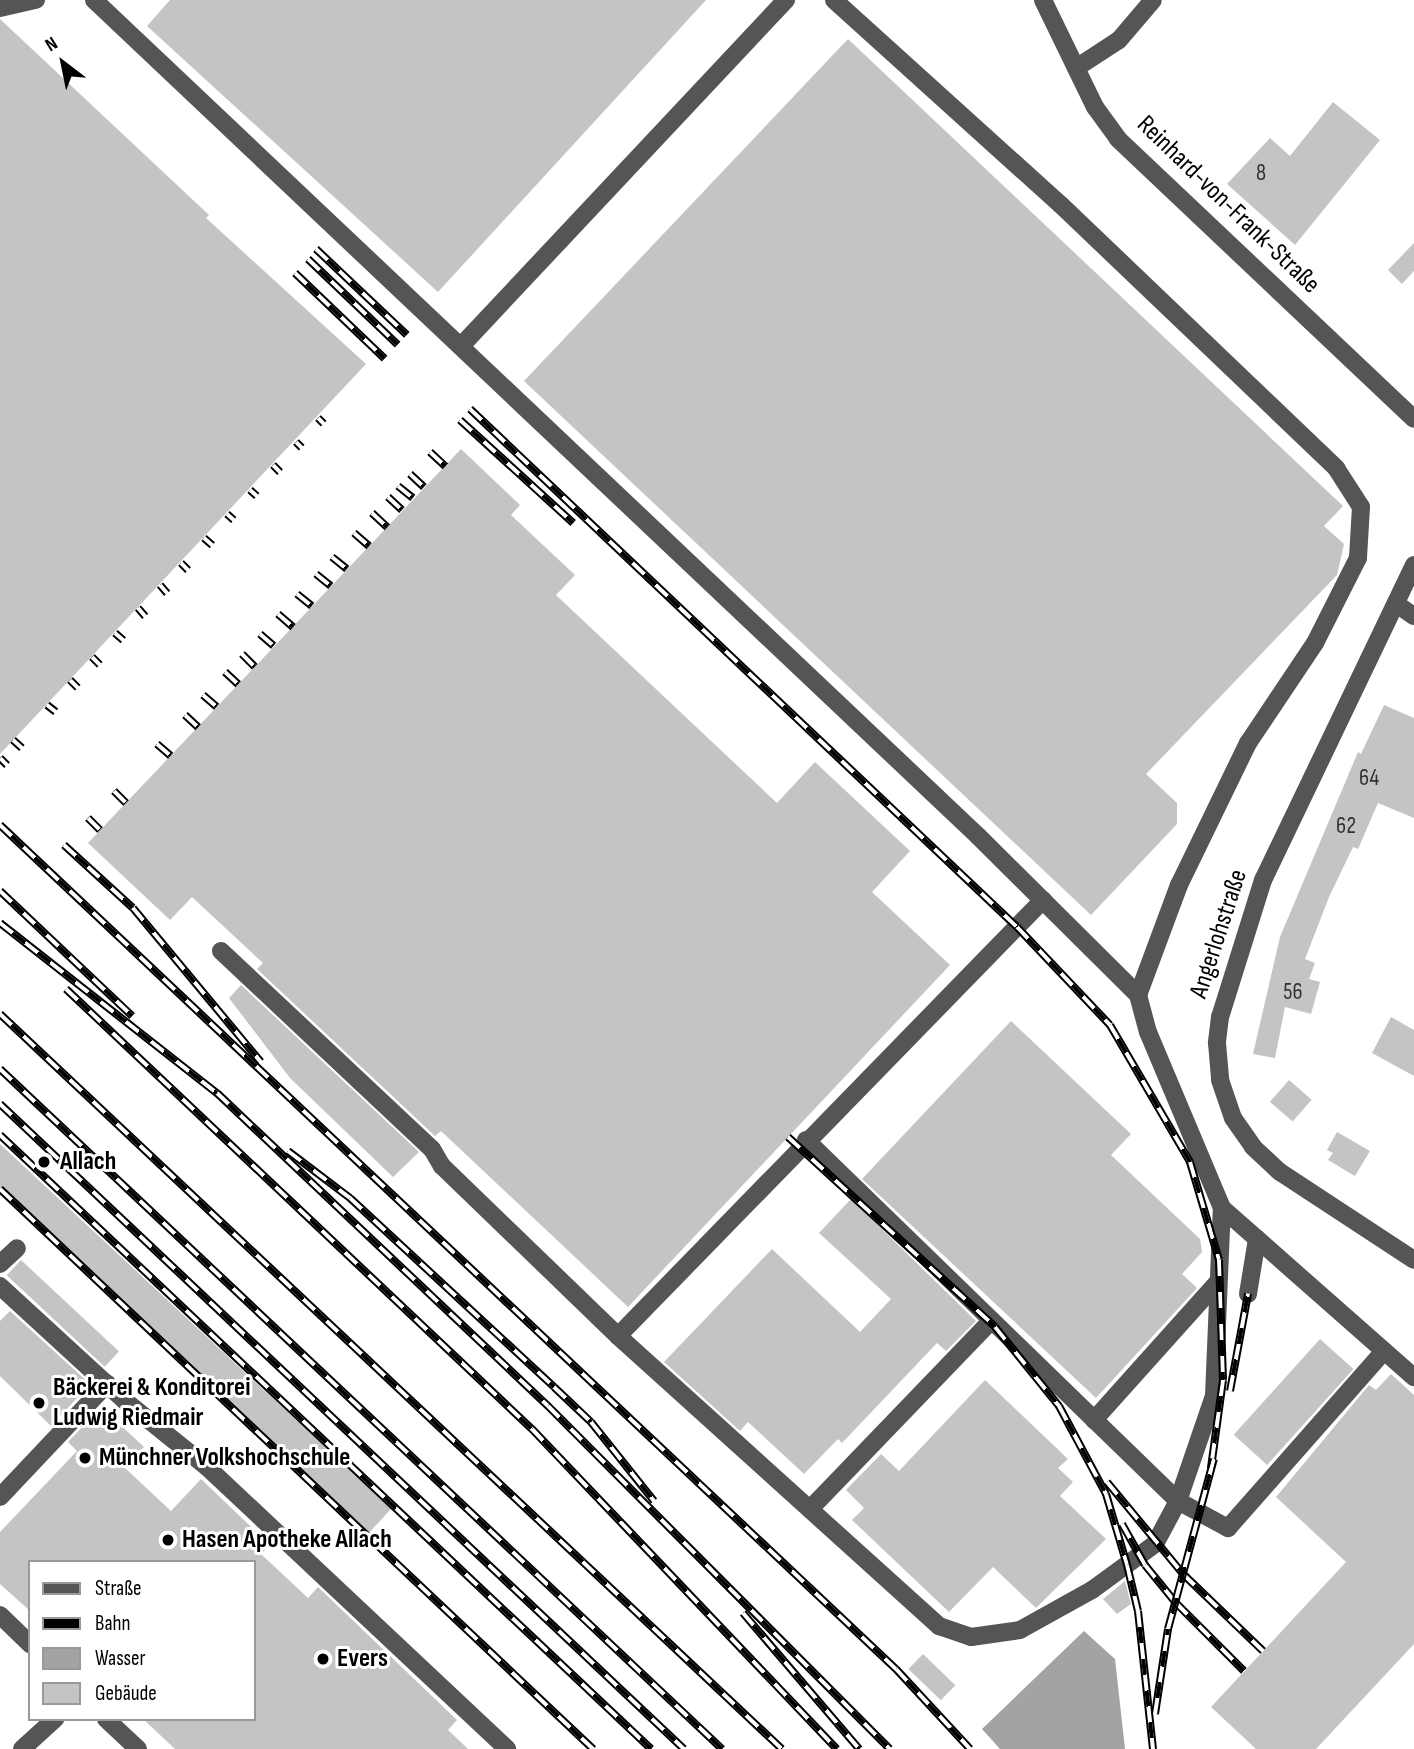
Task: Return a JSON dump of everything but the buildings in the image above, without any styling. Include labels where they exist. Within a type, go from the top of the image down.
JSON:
[{"type":"street","points":[[0,8],[36,0]]},
{"type":"street","points":[[94,0],[1043,900],[1138,995],[1148,1032],[1222,1208],[1414,1377]]},
{"type":"street","points":[[461,346],[786,0]]},
{"type":"street","points":[[834,0],[1070,215],[1326,458],[1361,507],[1358,558],[1315,643],[1248,743],[1179,885],[1138,995]]},
{"type":"street","name":"Reinhard-von-Frank-Straße","points":[[1043,0],[1095,107],[1118,139],[1414,419]]},
{"type":"street","points":[[1076,68],[1119,40],[1153,0]]},
{"type":"street","name":"Angerlohstraße","points":[[1414,565],[1398,605],[1262,880],[1220,1017],[1217,1043],[1224,1093],[1233,1118],[1253,1147],[1280,1172],[1414,1260]]},
{"type":"street","points":[[1398,605],[1414,616]]},
{"type":"street","points":[[618,1336],[806,1140],[1043,900]]},
{"type":"street","points":[[221,951],[432,1149],[442,1166],[618,1336],[939,1626],[971,1637],[1020,1630],[1092,1590],[1155,1544],[1178,1501],[1214,1396],[1222,1208]]},
{"type":"street","points":[[806,1140],[1178,1501],[1228,1528],[1384,1351]]},
{"type":"street","points":[[1248,1294],[1257,1239]]},
{"type":"street","points":[[0,1264],[17,1248]]},
{"type":"street","points":[[1094,1420],[1217,1283]]},
{"type":"street","points":[[4,1297],[206,1467],[507,1749]]},
{"type":"street","points":[[810,1509],[992,1321]]},
{"type":"street","points":[[0,1497],[107,1384]]},
{"type":"street","points":[[0,1615],[28,1642]]},
{"type":"street","points":[[22,1749],[53,1721]]},
{"type":"street","points":[[108,1721],[138,1749]]},
{"type":"water","points":[[1084,1631],[1115,1659],[1125,1749],[1000,1749],[982,1729]]},
{"type":"railway","points":[[316,249],[407,335]]},
{"type":"railway","points":[[308,259],[398,345]]},
{"type":"railway","points":[[295,273],[385,359]]},
{"type":"railway","points":[[470,409],[1017,927],[1110,1025],[1190,1162],[1219,1260],[1223,1380],[1211,1468]]},
{"type":"railway","points":[[318,418],[324,424]]},
{"type":"railway","points":[[460,420],[573,523]]},
{"type":"railway","points":[[296,442],[302,448]]},
{"type":"railway","points":[[430,452],[445,466]]},
{"type":"railway","points":[[273,465],[280,472]]},
{"type":"railway","points":[[410,474],[424,487]]},
{"type":"railway","points":[[398,486],[413,498]]},
{"type":"railway","points":[[250,490],[257,496]]},
{"type":"railway","points":[[388,497],[402,510]]},
{"type":"railway","points":[[372,513],[387,527]]},
{"type":"railway","points":[[227,514],[234,520]]},
{"type":"railway","points":[[354,533],[369,546]]},
{"type":"railway","points":[[204,538],[212,545]]},
{"type":"railway","points":[[332,557],[347,569]]},
{"type":"railway","points":[[181,563],[188,570]]},
{"type":"railway","points":[[316,574],[331,586]]},
{"type":"railway","points":[[160,585],[167,593]]},
{"type":"railway","points":[[297,594],[312,606]]},
{"type":"railway","points":[[138,608],[145,616]]},
{"type":"railway","points":[[278,614],[293,627]]},
{"type":"railway","points":[[115,633],[123,640]]},
{"type":"railway","points":[[260,634],[274,646]]},
{"type":"railway","points":[[242,654],[255,667]]},
{"type":"railway","points":[[92,657],[100,665]]},
{"type":"railway","points":[[225,672],[238,684]]},
{"type":"railway","points":[[70,680],[78,688]]},
{"type":"railway","points":[[203,695],[217,707]]},
{"type":"railway","points":[[47,705],[56,712]]},
{"type":"railway","points":[[185,715],[198,727]]},
{"type":"railway","points":[[13,740],[22,748]]},
{"type":"railway","points":[[157,744],[171,756]]},
{"type":"railway","points":[[0,758],[7,765]]},
{"type":"railway","points":[[114,791],[126,803]]},
{"type":"railway","points":[[88,818],[100,830]]},
{"type":"railway","points":[[0,825],[896,1669],[970,1749]]},
{"type":"railway","points":[[64,845],[133,908],[261,1062]]},
{"type":"railway","points":[[0,891],[132,1016]]},
{"type":"railway","points":[[0,923],[217,1093],[548,1406],[890,1749]]},
{"type":"railway","points":[[66,989],[532,1429],[837,1749]]},
{"type":"railway","points":[[0,1014],[782,1749]]},
{"type":"railway","points":[[0,1069],[722,1749]]},
{"type":"railway","points":[[0,1104],[684,1749]]},
{"type":"railway","points":[[0,1135],[651,1749]]},
{"type":"railway","points":[[788,1137],[995,1327],[1059,1406],[1106,1494],[1127,1565],[1138,1611],[1153,1749]]},
{"type":"railway","points":[[288,1151],[350,1198],[591,1422],[654,1501]]},
{"type":"railway","points":[[0,1189],[593,1749]]},
{"type":"railway","points":[[1230,1391],[1248,1294]]},
{"type":"railway","points":[[1155,1714],[1168,1629],[1214,1459]]},
{"type":"railway","points":[[1107,1482],[1183,1574],[1263,1651]]},
{"type":"railway","points":[[1122,1524],[1145,1565],[1176,1603],[1244,1671]]},
{"type":"railway","points":[[743,1613],[859,1749]]},
{"type":"place","name":"Allach","points":[[44,1162]]},
{"type":"place","name":"Bäckerei & Konditorei Ludwig Riedmair","points":[[39,1403]]},
{"type":"place","name":"Münchner Volkshochschule","points":[[85,1458]]},
{"type":"place","name":"Hasen Apotheke Allach","points":[[168,1540]]},
{"type":"place","name":"Evers","points":[[323,1659]]}]
